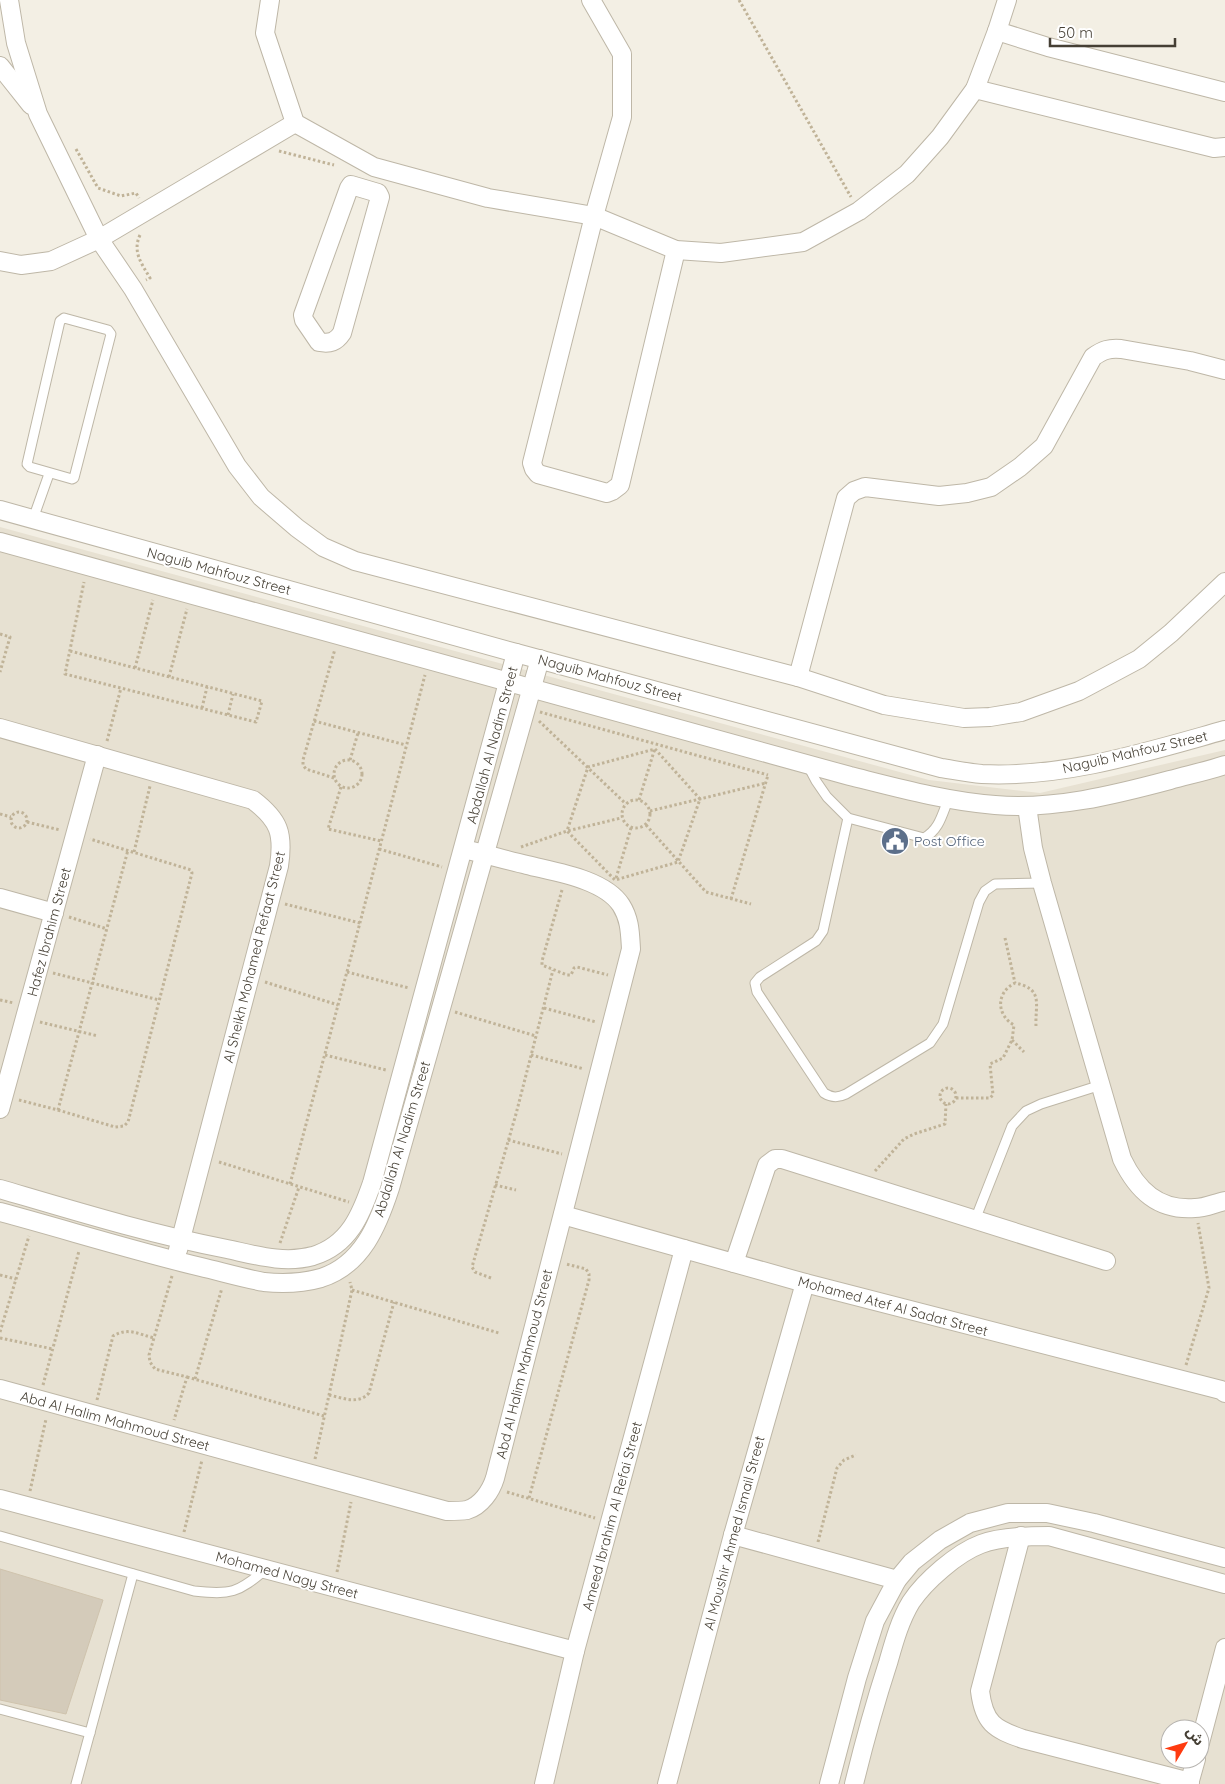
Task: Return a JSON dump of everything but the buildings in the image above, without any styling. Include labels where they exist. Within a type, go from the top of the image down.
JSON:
[{"type":"street","points":[[9,0],[16,44],[38,114],[99,239],[133,289],[237,466],[261,497],[297,528],[323,547],[355,561],[798,677],[884,705],[964,718],[990,717],[1021,712],[1079,691],[1138,659],[1171,633],[1225,582]]},
{"type":"street","points":[[270,0],[265,33],[295,123],[374,166],[488,198],[594,216],[676,250],[721,253],[803,242],[859,211],[907,174],[940,137],[975,90],[998,31],[1007,0]]},
{"type":"street","points":[[591,0],[622,54],[622,117],[594,216],[532,463],[538,474],[607,493],[620,485],[676,250]]},
{"type":"street","points":[[998,31],[1048,48],[1225,92]]},
{"type":"street","points":[[0,66],[38,114]]},
{"type":"street","points":[[975,90],[1214,148],[1225,147]]},
{"type":"street","points":[[0,261],[21,265],[51,261],[99,239],[295,123]]},
{"type":"street","points":[[366,189],[374,166]]},
{"type":"street","points":[[351,186],[366,189],[378,193],[380,197],[342,333],[334,342],[320,342],[304,320],[303,315],[349,188],[351,186]]},
{"type":"street","points":[[798,677],[846,498],[854,491],[865,487],[939,496],[966,493],[991,487],[1020,467],[1044,446],[1092,357],[1103,350],[1111,348],[1121,349],[1190,361],[1225,370]]},
{"type":"street","name":"Naguib Mahfouz Street","points":[[0,510],[540,660],[941,768],[981,774],[1059,771],[1121,758],[1225,730]]},
{"type":"street","name":"Naguib Mahfouz Street","points":[[0,542],[807,764],[948,800],[1027,806],[1063,803],[1129,791],[1225,765]]},
{"type":"street","name":"Abdallah Al Nadim Street","points":[[0,1190],[181,1240],[274,1259],[291,1260],[313,1256],[334,1246],[352,1229],[364,1207],[464,849],[516,653]]},
{"type":"street","name":"Abdallah Al Nadim Street","points":[[0,1212],[264,1282],[292,1283],[322,1277],[347,1264],[368,1242],[380,1217],[390,1188],[540,660]]},
{"type":"street","name":"Al Sheikh Mohamed Refaat Street","points":[[0,728],[253,800],[268,811],[278,828],[282,847],[279,866],[176,1260]]},
{"type":"street","name":"Hafez Ibrahim Street","points":[[2,1102],[76,834],[100,756]]},
{"type":"street","points":[[1027,806],[1032,848],[1122,1159],[1130,1176],[1143,1191],[1159,1202],[1177,1208],[1196,1208],[1225,1201]]},
{"type":"street","name":"Abd Al Halim Mahmoud Street","points":[[0,1389],[446,1511],[467,1510],[482,1501],[492,1488],[631,949],[630,922],[613,888],[605,890],[586,881],[566,875],[464,849]]},
{"type":"street","points":[[0,898],[54,912]]},
{"type":"street","points":[[734,1263],[767,1165],[775,1159],[782,1158],[1106,1261]]},
{"type":"street","name":"Mohamed Atef Al Sadat Street","points":[[563,1215],[804,1283],[1225,1393]]},
{"type":"street","name":"Ameed Ibrahim Al Refai Street","points":[[544,1784],[575,1651],[684,1249]]},
{"type":"street","name":"Al Moushir Ahmed Ismail Street","points":[[667,1784],[733,1535],[804,1283]]},
{"type":"street","name":"Mohamed Nagy Street","points":[[0,1499],[575,1651]]},
{"type":"street","points":[[829,1784],[857,1678],[875,1621],[896,1580],[912,1562],[940,1540],[970,1523],[1008,1513],[1047,1512],[1225,1558]]},
{"type":"street","points":[[733,1535],[896,1580]]},
{"type":"street","points":[[1021,1536],[980,1691],[982,1709],[992,1724],[1008,1734],[1023,1739],[1189,1783],[1193,1769]]},
{"type":"street","points":[[854,1784],[892,1648],[911,1602],[931,1578],[955,1559],[981,1544],[1021,1536],[1049,1536],[1225,1584]]},
{"type":"street","points":[[1206,1719],[1225,1648]]},
{"type":"lane","points":[[64,318],[108,330],[111,334],[74,478],[49,474],[27,464],[60,321],[64,318]]},
{"type":"lane","points":[[33,519],[49,474]]},
{"type":"lane","points":[[807,764],[827,797],[848,818],[924,838],[932,834],[938,826],[948,800]]},
{"type":"lane","points":[[848,818],[823,931],[816,941],[757,980],[755,988],[824,1093],[828,1096],[840,1097],[846,1094],[930,1043],[935,1038],[943,1024],[979,902],[985,891],[995,884],[1042,883]]},
{"type":"lane","points":[[975,1220],[1012,1126],[1026,1111],[1041,1104],[1101,1085]]},
{"type":"lane","points":[[0,1536],[194,1592],[221,1594],[246,1586],[266,1569]]},
{"type":"lane","points":[[76,1784],[133,1574]]},
{"type":"lane","points":[[0,1709],[90,1733]]},
{"type":"path","points":[[739,0],[859,211]]},
{"type":"path","points":[[74,147],[98,188],[121,196],[136,193],[153,220],[143,229],[138,238],[137,250],[138,259],[150,278],[133,289]]},
{"type":"path","points":[[272,150],[343,168]]},
{"type":"path","points":[[70,650],[262,701],[256,722],[65,674],[70,650],[88,566]]},
{"type":"path","points":[[135,668],[157,585]]},
{"type":"path","points":[[169,677],[191,594]]},
{"type":"path","points":[[0,634],[10,637],[0,672]]},
{"type":"path","points":[[334,778],[337,764],[343,761],[350,760],[358,764],[362,773],[362,778],[356,786],[351,788],[341,787],[334,778],[306,769],[303,765],[339,634]]},
{"type":"path","points":[[290,1184],[429,659]]},
{"type":"path","points":[[202,708],[207,687]]},
{"type":"path","points":[[100,756],[121,688]]},
{"type":"path","points":[[228,715],[233,694]]},
{"type":"path","points":[[526,709],[768,775]]},
{"type":"path","points":[[526,709],[626,804]]},
{"type":"path","points":[[314,721],[406,746]]},
{"type":"path","points":[[639,800],[662,724]]},
{"type":"path","points":[[350,760],[358,733]]},
{"type":"path","points":[[587,768],[655,748]]},
{"type":"path","points":[[655,748],[700,799]]},
{"type":"path","points":[[731,899],[774,755]]},
{"type":"path","points":[[566,831],[587,768]]},
{"type":"path","points":[[134,852],[153,771]]},
{"type":"path","points":[[650,811],[766,782]]},
{"type":"path","points":[[341,787],[328,829],[382,841]]},
{"type":"path","points":[[613,888],[678,862],[700,799]]},
{"type":"path","points":[[632,800],[644,802],[650,811],[650,819],[646,825],[638,829],[631,828],[623,822],[622,810],[626,804],[632,800]]},
{"type":"path","points":[[16,812],[22,813],[27,818],[22,827],[17,828],[13,826],[11,817],[16,812]]},
{"type":"path","points":[[0,814],[11,817]]},
{"type":"path","points":[[521,847],[566,831],[622,818]]},
{"type":"path","points":[[2,1102],[58,1110],[115,1127],[124,1126],[128,1122],[191,870],[76,834],[26,822]]},
{"type":"path","points":[[646,825],[706,892],[751,904]]},
{"type":"path","points":[[613,888],[631,828]]},
{"type":"path","points":[[566,831],[613,888]]},
{"type":"path","points":[[379,849],[457,872]]},
{"type":"path","points":[[58,1110],[128,850]]},
{"type":"path","points":[[566,875],[542,965],[571,975],[574,968],[580,967],[623,979]]},
{"type":"path","points":[[270,900],[360,924]]},
{"type":"path","points":[[54,912],[107,929]]},
{"type":"path","points":[[1005,938],[1016,983]]},
{"type":"path","points":[[38,969],[159,1000]]},
{"type":"path","points":[[491,1278],[474,1272],[472,1267],[553,970]]},
{"type":"path","points":[[347,972],[424,992]]},
{"type":"path","points":[[250,978],[338,1004]]},
{"type":"path","points":[[956,1098],[990,1098],[994,1095],[990,1064],[1003,1058],[1012,1040],[1014,1025],[1007,1022],[1000,1008],[1002,994],[1007,988],[1016,983],[1030,988],[1036,995],[1038,1001],[1035,1014],[1036,1026]]},
{"type":"path","points":[[441,1008],[536,1036]]},
{"type":"path","points":[[544,1008],[611,1026]]},
{"type":"path","points":[[25,1018],[98,1036]]},
{"type":"path","points":[[1012,1040],[1024,1052]]},
{"type":"path","points":[[325,1055],[401,1074]]},
{"type":"path","points":[[531,1055],[599,1072]]},
{"type":"path","points":[[951,1088],[954,1090],[956,1098],[952,1103],[946,1104],[939,1098],[939,1093],[942,1089],[951,1088]]},
{"type":"path","points":[[864,1184],[904,1139],[945,1124],[946,1104]]},
{"type":"path","points":[[508,1140],[577,1158]]},
{"type":"path","points":[[203,1157],[364,1207]]},
{"type":"path","points":[[495,1185],[516,1190]]},
{"type":"path","points":[[274,1259],[299,1187]]},
{"type":"path","points":[[1181,1380],[1209,1288],[1196,1208]]},
{"type":"path","points":[[0,1332],[1,1323],[34,1221]]},
{"type":"path","points":[[27,1506],[53,1349],[83,1235]]},
{"type":"path","points":[[176,1260],[149,1355],[154,1369],[324,1416]]},
{"type":"path","points":[[529,1498],[589,1280],[589,1274],[586,1269],[551,1260]]},
{"type":"path","points":[[195,1379],[227,1273]]},
{"type":"path","points":[[0,1275],[16,1279]]},
{"type":"path","points":[[312,1474],[352,1290],[499,1333]]},
{"type":"path","points":[[329,1396],[354,1400],[364,1399],[368,1393],[394,1302]]},
{"type":"path","points":[[94,1415],[113,1336],[128,1330],[154,1338]]},
{"type":"path","points":[[0,1338],[53,1349]]},
{"type":"path","points":[[170,1435],[186,1377]]},
{"type":"path","points":[[180,1546],[206,1445]]},
{"type":"path","points":[[814,1557],[837,1468],[844,1460],[856,1455]]},
{"type":"path","points":[[334,1587],[354,1486]]},
{"type":"path","points":[[492,1488],[610,1523]]},
{"type":"shaded area","points":[[0,527],[929,780],[1040,793],[1225,750],[1225,1784],[0,1784]]},
{"type":"place","name":"Post Office","points":[[895,841]]}]
